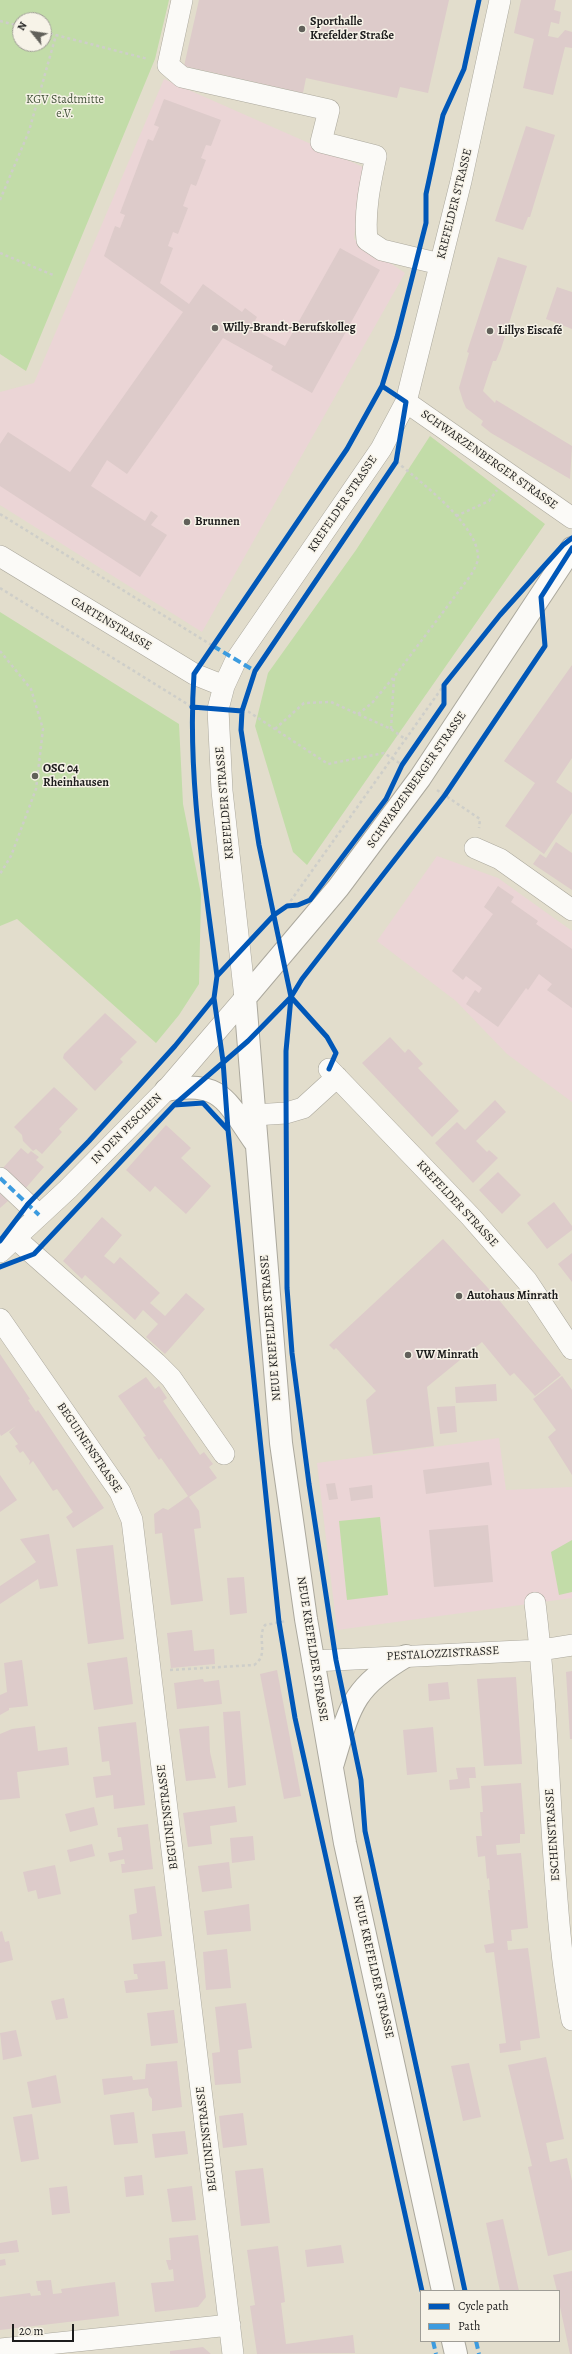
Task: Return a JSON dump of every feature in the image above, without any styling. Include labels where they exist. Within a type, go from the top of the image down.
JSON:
[{"type":"main road","name":"SCHWARZENBERGER STRASSE","points":[[245,998],[338,888],[420,778],[572,548]]},
{"type":"main road","name":"NEUE KREFELDER STRASSE","points":[[245,998],[255,1142],[281,1442],[306,1619],[345,1843],[442,2290]]},
{"type":"main road","points":[[166,1090],[195,1086],[207,1088],[217,1093],[227,1102],[255,1142]]},
{"type":"main road","points":[[332,1770],[348,1713],[361,1690],[381,1671],[406,1656]]},
{"type":"main road","points":[[453,2342],[456,2354]]},
{"type":"street","points":[[182,0],[168,65],[182,77],[329,110],[321,142],[376,156],[369,192],[366,226],[368,240],[382,250],[440,264]]},
{"type":"street","name":"KREFELDER STRASSE","points":[[245,998],[222,791],[218,709],[224,686],[236,660],[381,449],[406,402],[461,181],[500,0]]},
{"type":"street","name":"SCHWARZENBERGER STRASSE","points":[[406,402],[572,518]]},
{"type":"street","name":"GARTENSTRASSE","points":[[0,556],[194,674],[224,686]]},
{"type":"street","points":[[475,848],[500,859],[572,910]]},
{"type":"street","name":"IN DEN PESCHEN","points":[[0,1252],[166,1090],[245,998]]},
{"type":"street","name":"KREFELDER STRASSE","points":[[254,1115],[286,1113],[303,1108],[333,1073],[471,1216],[527,1281],[572,1349]]},
{"type":"street","points":[[0,1178],[39,1215]]},
{"type":"street","points":[[15,1238],[171,1378],[224,1454]]},
{"type":"street","name":"BEGUINENSTRASSE","points":[[0,1319],[120,1492],[132,1520],[233,2354]]},
{"type":"street","name":"ESCHENSTRASSE","points":[[535,1603],[541,1650],[556,1883],[566,1988],[572,2020]]},
{"type":"street","name":"PESTALOZZISTRASSE","points":[[313,1661],[541,1650],[572,1645]]},
{"type":"street","points":[[0,2349],[230,2325]]},
{"type":"path","points":[[0,21],[12,24]]},
{"type":"path","points":[[52,34],[168,65]]},
{"type":"path","points":[[0,200],[29,131],[56,35]]},
{"type":"path","points":[[0,253],[53,275]]},
{"type":"path","points":[[358,714],[372,703],[394,677],[471,575],[478,559],[472,538],[450,507],[381,449]]},
{"type":"path","points":[[456,516],[489,501],[510,474]]},
{"type":"path","points":[[0,514],[213,646]]},
{"type":"path","points":[[0,588],[192,708]]},
{"type":"path","points":[[0,651],[31,689],[42,728],[36,789],[11,856],[0,874]]},
{"type":"path","points":[[391,729],[394,677]]},
{"type":"path","points":[[444,685],[444,698]]},
{"type":"path","points":[[286,906],[444,685]]},
{"type":"path","points":[[275,728],[304,703],[331,702],[391,729],[405,739]]},
{"type":"path","points":[[242,711],[249,712],[275,728],[328,764],[384,753],[480,819],[475,848]]},
{"type":"path","points":[[398,772],[406,759]]},
{"type":"path","points":[[286,906],[298,905]]},
{"type":"path","points":[[150,1671],[254,1666],[261,1661],[263,1653],[261,1630],[265,1625],[306,1619]]},
{"type":"shaded area","name":"Willy-Brandt-Berufskolleg","points":[[164,79],[363,167],[354,239],[405,273],[202,632],[0,505],[0,392],[34,383]]},
{"type":"shaded area","points":[[437,856],[498,878],[572,931],[572,1102],[507,1054],[456,1001],[377,941]]},
{"type":"shaded area","points":[[499,1438],[506,1490],[572,1487],[572,1598],[337,1630],[317,1463]]},
{"type":"green space","name":"KGV Stadtmitte e.V.","points":[[0,0],[169,0],[155,59],[26,371],[0,354]]},
{"type":"green space","points":[[430,436],[545,524],[307,865],[293,852],[255,726],[268,673],[356,550]]},
{"type":"green space","points":[[0,612],[179,724],[183,804],[201,894],[199,984],[179,1015],[156,1043],[17,919],[0,926]]},
{"type":"green space","points":[[380,1517],[388,1595],[347,1600],[339,1521]]},
{"type":"green space","points":[[572,1540],[572,1592],[559,1595],[551,1552]]},
{"type":"building","name":"Sporthalle Krefelder Straße","points":[[199,0],[449,0],[428,93],[400,87],[397,98],[306,78],[303,93],[184,66]]},
{"type":"building","points":[[521,0],[556,0],[554,10],[561,12],[559,24],[551,22],[548,36],[558,38],[565,30],[572,32],[572,48],[565,47],[553,95],[523,88],[534,39],[514,33]]},
{"type":"building","points":[[164,99],[221,120],[211,146],[206,145],[201,158],[206,160],[196,186],[191,184],[183,206],[188,208],[178,234],[173,232],[168,246],[173,248],[160,283],[189,304],[203,284],[242,312],[245,308],[257,317],[251,328],[285,346],[340,248],[380,270],[312,393],[271,370],[273,366],[223,338],[127,474],[107,460],[91,486],[145,521],[151,511],[158,516],[151,525],[167,535],[140,577],[0,486],[0,444],[8,432],[70,472],[183,312],[104,256],[115,226],[120,228],[125,215],[120,213],[148,139],[153,141],[159,127],[154,125]]},
{"type":"building","points":[[526,126],[555,135],[530,217],[528,217],[523,230],[495,221]]},
{"type":"building","points":[[498,257],[527,266],[501,349],[496,361],[493,361],[483,391],[495,403],[496,400],[572,446],[570,479],[491,433],[481,425],[483,421],[466,408],[463,401],[459,388],[469,353],[467,352]]},
{"type":"building","points":[[557,287],[572,292],[572,329],[546,319]]},
{"type":"building","points":[[572,665],[572,758],[556,782],[572,793],[572,813],[544,854],[505,826],[535,783],[504,761]]},
{"type":"building","points":[[556,842],[572,853],[572,890],[533,864],[540,854],[546,858]]},
{"type":"building","points":[[498,886],[514,897],[511,902],[538,921],[536,924],[572,949],[572,1008],[547,990],[552,984],[539,974],[528,990],[526,988],[498,1027],[466,1004],[475,990],[479,993],[482,988],[466,976],[463,980],[452,971],[493,914],[484,907]]},
{"type":"building","points":[[105,1013],[137,1042],[120,1059],[123,1062],[95,1091],[63,1058],[64,1054]]},
{"type":"building","points":[[390,1037],[405,1053],[408,1049],[410,1050],[423,1064],[418,1068],[459,1111],[432,1137],[362,1063]]},
{"type":"building","points":[[54,1087],[78,1109],[59,1129],[62,1132],[42,1154],[36,1149],[33,1151],[23,1141],[22,1135],[14,1127]]},
{"type":"building","points":[[495,1100],[506,1112],[476,1141],[487,1152],[489,1150],[498,1158],[473,1183],[435,1143],[457,1122],[465,1130]]},
{"type":"building","points":[[166,1125],[191,1148],[181,1158],[211,1186],[186,1214],[155,1186],[150,1192],[126,1170]]},
{"type":"building","points":[[21,1148],[28,1154],[31,1151],[39,1157],[36,1160],[44,1167],[25,1189],[2,1169]]},
{"type":"building","points":[[498,1172],[521,1195],[502,1214],[479,1190]]},
{"type":"building","points":[[0,1193],[8,1201],[0,1208]]},
{"type":"building","points":[[554,1202],[572,1226],[572,1230],[547,1249],[527,1223]]},
{"type":"building","points":[[102,1217],[122,1235],[104,1256],[114,1264],[120,1257],[160,1293],[150,1303],[165,1316],[186,1293],[205,1309],[165,1354],[146,1337],[158,1324],[143,1310],[135,1320],[85,1275],[82,1279],[63,1261]]},
{"type":"building","points":[[443,1239],[499,1300],[561,1375],[535,1396],[514,1373],[510,1376],[482,1342],[427,1387],[434,1446],[373,1454],[366,1400],[376,1391],[336,1348],[334,1350],[329,1345]]},
{"type":"building","points":[[572,1253],[572,1282],[558,1264]]},
{"type":"building","points":[[0,1354],[30,1399],[28,1400],[36,1412],[38,1410],[104,1508],[73,1528],[66,1517],[73,1512],[57,1489],[53,1491],[33,1461],[29,1465],[30,1461],[23,1451],[20,1453],[15,1446],[18,1444],[9,1432],[16,1426],[1,1436],[0,1434]]},
{"type":"building","points":[[562,1376],[572,1390],[572,1475],[548,1437],[556,1430],[533,1399]]},
{"type":"building","points":[[146,1377],[155,1389],[159,1386],[167,1398],[163,1401],[200,1455],[204,1452],[213,1464],[209,1467],[217,1478],[189,1497],[199,1511],[201,1528],[194,1529],[203,1601],[171,1605],[162,1533],[155,1534],[154,1514],[163,1508],[168,1510],[188,1496],[161,1458],[159,1460],[143,1437],[146,1436],[118,1396]]},
{"type":"building","points":[[496,1384],[497,1401],[456,1403],[455,1387]]},
{"type":"building","points":[[455,1406],[457,1432],[440,1434],[437,1407]]},
{"type":"building","points":[[489,1462],[492,1485],[426,1494],[423,1470]]},
{"type":"building","points":[[0,1475],[17,1500],[0,1512]]},
{"type":"building","points":[[335,1483],[338,1499],[329,1500],[326,1484]]},
{"type":"building","points":[[372,1485],[373,1498],[351,1501],[349,1488]]},
{"type":"building","points":[[488,1525],[493,1582],[434,1587],[429,1530]]},
{"type":"building","points":[[49,1534],[58,1586],[40,1589],[38,1579],[0,1604],[0,1586],[36,1562],[20,1539]]},
{"type":"building","points":[[113,1545],[124,1639],[88,1644],[76,1549]]},
{"type":"building","points":[[244,1577],[247,1613],[230,1615],[227,1578]]},
{"type":"building","points":[[192,1630],[194,1651],[214,1649],[215,1664],[171,1668],[167,1633]]},
{"type":"building","points":[[127,1657],[133,1704],[94,1710],[87,1663]]},
{"type":"building","points":[[22,1660],[28,1706],[9,1708],[9,1710],[0,1715],[0,1695],[7,1692],[4,1663]]},
{"type":"building","points":[[277,1670],[301,1796],[284,1799],[260,1674]]},
{"type":"building","points":[[572,1671],[572,1739],[570,1739],[566,1672]]},
{"type":"building","points":[[516,1677],[522,1764],[484,1766],[477,1679]]},
{"type":"building","points":[[203,1679],[204,1682],[219,1680],[222,1704],[177,1709],[174,1683]]},
{"type":"building","points":[[448,1682],[450,1699],[429,1701],[428,1684]]},
{"type":"building","points":[[240,1711],[246,1785],[228,1788],[223,1712]]},
{"type":"building","points":[[136,1722],[145,1805],[114,1809],[113,1795],[96,1798],[93,1777],[111,1775],[109,1761],[102,1762],[98,1727]]},
{"type":"building","points":[[35,1726],[38,1751],[67,1747],[69,1765],[17,1772],[20,1798],[0,1800],[0,1734],[12,1729]]},
{"type":"building","points":[[209,1726],[210,1752],[216,1778],[186,1781],[179,1729]]},
{"type":"building","points":[[433,1727],[437,1772],[407,1775],[403,1730]]},
{"type":"building","points":[[475,1767],[476,1778],[469,1778],[470,1788],[450,1790],[449,1780],[458,1779],[456,1768]]},
{"type":"building","points":[[521,1783],[525,1834],[520,1834],[520,1843],[496,1845],[497,1855],[521,1853],[528,1928],[511,1930],[512,1941],[507,1941],[508,1950],[528,1948],[540,2038],[520,2041],[521,2050],[500,2053],[499,2044],[506,2043],[494,1952],[486,1953],[484,1945],[494,1943],[488,1890],[490,1890],[489,1878],[487,1879],[485,1856],[478,1857],[476,1836],[482,1836],[480,1812],[483,1812],[481,1786]]},
{"type":"building","points":[[235,1806],[237,1822],[210,1826],[212,1844],[188,1847],[183,1813]]},
{"type":"building","points":[[94,1807],[98,1825],[70,1832],[65,1814]]},
{"type":"building","points":[[148,1824],[153,1869],[122,1873],[121,1864],[125,1864],[124,1859],[110,1862],[108,1853],[123,1850],[121,1837],[118,1837],[117,1828]]},
{"type":"building","points":[[253,1836],[255,1860],[232,1863],[230,1838]]},
{"type":"building","points":[[92,1844],[95,1856],[70,1862],[67,1850]]},
{"type":"building","points":[[229,1862],[232,1888],[202,1892],[198,1866]]},
{"type":"building","points":[[55,1865],[61,1894],[38,1899],[36,1890],[28,1892],[23,1872]]},
{"type":"building","points":[[155,1886],[162,1936],[132,1940],[129,1915],[137,1913],[134,1889]]},
{"type":"building","points":[[249,1904],[251,1931],[207,1935],[204,1911]]},
{"type":"building","points":[[2,1931],[5,1942],[9,1941],[13,1960],[0,1963],[0,1932]]},
{"type":"building","points":[[227,1949],[231,1988],[206,1990],[203,1952]]},
{"type":"building","points":[[165,1961],[168,1989],[126,1993],[124,1981],[138,1979],[137,1974],[134,1974],[133,1964]]},
{"type":"building","points":[[64,1998],[68,2018],[56,2020],[51,2001]]},
{"type":"building","points":[[246,2003],[252,2048],[238,2050],[241,2083],[215,2085],[212,2053],[220,2052],[215,2007]]},
{"type":"building","points":[[174,2010],[178,2043],[151,2046],[147,2013]]},
{"type":"building","points":[[16,2030],[22,2056],[3,2060],[0,2033]]},
{"type":"building","points":[[546,2057],[564,2139],[546,2143],[550,2162],[567,2158],[572,2181],[572,2250],[548,2256],[528,2167],[532,2166],[508,2065]]},
{"type":"building","points":[[177,2061],[182,2107],[152,2111],[152,2099],[149,2095],[148,2088],[104,2095],[102,2079],[132,2076],[133,2080],[145,2079],[146,2064]]},
{"type":"building","points":[[469,2063],[481,2117],[463,2121],[451,2066]]},
{"type":"building","points":[[56,2075],[61,2103],[32,2108],[27,2082]]},
{"type":"building","points":[[134,2112],[138,2143],[114,2145],[110,2115]]},
{"type":"building","points":[[243,2113],[247,2145],[223,2148],[219,2116]]},
{"type":"building","points":[[32,2114],[39,2159],[21,2162],[13,2117]]},
{"type":"building","points":[[185,2131],[188,2154],[155,2158],[152,2134]]},
{"type":"building","points":[[263,2168],[270,2223],[241,2226],[235,2171]]},
{"type":"building","points":[[142,2175],[144,2195],[126,2197],[124,2177]]},
{"type":"building","points":[[67,2186],[70,2213],[52,2215],[49,2188]]},
{"type":"building","points":[[192,2186],[196,2220],[172,2222],[167,2189]]},
{"type":"building","points":[[503,2219],[519,2290],[500,2290],[486,2223]]},
{"type":"building","points":[[198,2235],[206,2297],[198,2307],[155,2312],[151,2283],[174,2281],[173,2269],[169,2270],[166,2260],[171,2260],[169,2238]]},
{"type":"building","points":[[17,2240],[19,2252],[0,2254],[0,2243]]},
{"type":"building","points":[[341,2245],[344,2263],[307,2267],[305,2250]]},
{"type":"building","points":[[278,2246],[285,2302],[281,2303],[286,2344],[353,2335],[355,2353],[257,2354],[250,2306],[255,2305],[247,2250]]},
{"type":"building","points":[[5,2259],[6,2265],[0,2266],[0,2260]]},
{"type":"building","points":[[572,2271],[572,2354],[570,2354],[560,2307],[560,2290],[557,2290],[553,2275]]},
{"type":"building","points":[[51,2280],[53,2294],[62,2293],[61,2289],[115,2282],[119,2316],[0,2330],[0,2297],[30,2293],[31,2296],[41,2295],[40,2291],[38,2291],[36,2281]]},
{"type":"building","points":[[203,2347],[211,2354],[170,2354],[170,2351]]},
{"type":"marked path","points":[[213,646],[255,671]]},
{"type":"marked path","points":[[0,1178],[39,1215]]},
{"type":"marked path","points":[[433,2342],[436,2354]]},
{"type":"marked path","points":[[476,2342],[479,2354]]},
{"type":"cycle path","points":[[217,976],[202,863],[195,788],[192,712],[194,674],[347,449],[382,386],[397,337],[426,223],[426,194],[443,115],[464,69],[479,0]]},
{"type":"cycle path","points":[[382,386],[406,402],[396,462],[255,671],[242,711],[241,730],[259,845],[291,997],[286,1051],[287,1288],[292,1353],[309,1484],[336,1660],[361,1780],[365,1831],[465,2290]]},
{"type":"cycle path","points":[[0,1241],[28,1204],[89,1141],[175,1046],[214,998],[217,976],[274,915],[287,906],[298,905],[310,900],[386,799],[402,765],[444,704],[444,685],[500,615],[563,545],[572,538]]},
{"type":"cycle path","points":[[0,1267],[34,1254],[174,1105],[248,1041],[291,997],[302,979],[445,795],[545,646],[541,597],[572,548]]},
{"type":"cycle path","points":[[192,707],[242,711]]},
{"type":"cycle path","points":[[291,997],[327,1037],[336,1053],[329,1069]]},
{"type":"cycle path","points":[[214,998],[223,1061],[228,1130]]},
{"type":"cycle path","points":[[174,1105],[203,1103],[228,1130],[279,1622],[295,1718],[422,2290]]},
{"type":"place","name":"Sporthalle Krefelder Straße","points":[[302,29]]},
{"type":"place","name":"Willy-Brandt-Berufskolleg","points":[[215,328]]},
{"type":"place","name":"Lillys Eiscafé","points":[[490,331]]},
{"type":"place","name":"Brunnen","points":[[187,522]]},
{"type":"place","name":"OSC 04 Rheinhausen","points":[[35,776]]},
{"type":"place","name":"Autohaus Minrath","points":[[459,1296]]},
{"type":"place","name":"VW Minrath","points":[[408,1355]]}]
